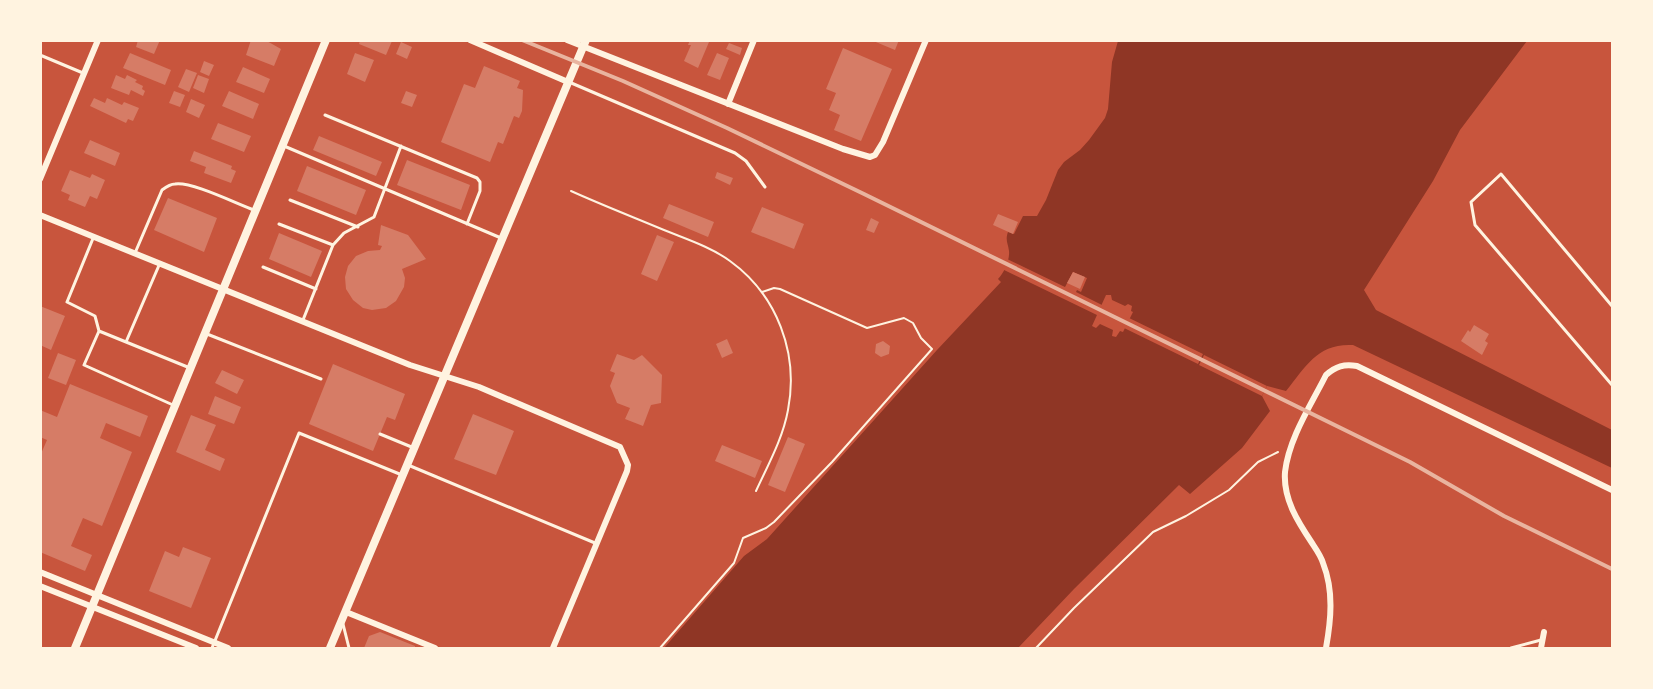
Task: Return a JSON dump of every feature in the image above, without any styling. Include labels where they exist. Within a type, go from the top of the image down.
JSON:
[{"type":"street","points":[[40,179],[98,40]]},
{"type":"street","points":[[75,648],[96,593],[257,212],[326,40]]},
{"type":"street","points":[[470,40],[568,82]]},
{"type":"street","points":[[567,40],[585,44],[728,104],[865,156],[875,155],[883,142],[926,40]]},
{"type":"street","points":[[728,104],[754,40]]},
{"type":"street","points":[[330,648],[585,44]]},
{"type":"street","points":[[40,215],[410,365],[479,387],[620,447],[628,465],[627,471],[553,648]]},
{"type":"street","points":[[1326,648],[1331,620],[1330,587],[1323,561],[1295,517],[1287,494],[1285,473],[1291,446],[1326,375],[1339,366],[1347,364],[1357,366],[1612,490]]},
{"type":"street","points":[[40,572],[96,593],[214,646],[228,648]]},
{"type":"street","points":[[40,586],[196,648]]},
{"type":"street","points":[[344,616],[435,648]]},
{"type":"street","points":[[1541,648],[1544,632]]},
{"type":"lane","points":[[40,55],[84,74]]},
{"type":"lane","points":[[568,82],[735,153],[746,161],[765,187]]},
{"type":"lane","points":[[325,115],[477,178],[480,182],[480,191],[468,224]]},
{"type":"lane","points":[[283,146],[503,239]]},
{"type":"lane","points":[[303,321],[333,245],[344,233],[374,217],[401,146]]},
{"type":"lane","points":[[1612,306],[1501,174],[1471,202],[1474,225],[1612,385]]},
{"type":"lane","points":[[135,253],[162,190],[177,183],[189,185],[257,212]]},
{"type":"lane","points":[[290,200],[358,227]]},
{"type":"lane","points":[[279,224],[333,245]]},
{"type":"lane","points":[[94,236],[67,302],[95,316],[99,331],[84,365],[175,405]]},
{"type":"lane","points":[[126,342],[160,263]]},
{"type":"lane","points":[[263,267],[316,290]]},
{"type":"lane","points":[[99,331],[191,368]]},
{"type":"lane","points":[[206,333],[321,379]]},
{"type":"lane","points":[[214,646],[299,433],[403,476]]},
{"type":"lane","points":[[380,434],[415,448]]},
{"type":"lane","points":[[408,465],[597,544]]},
{"type":"lane","points":[[344,616],[349,648]]},
{"type":"lane","points":[[1511,648],[1543,639]]},
{"type":"path","points":[[571,191],[719,254],[739,268],[762,292],[779,322],[786,342],[791,392],[786,419],[756,491]]},
{"type":"path","points":[[660,648],[734,563],[743,538],[774,522],[832,462],[932,349],[921,338],[913,323],[904,318],[867,328],[780,289],[774,288],[762,292]]},
{"type":"path","points":[[1036,648],[1153,532],[1186,516],[1229,490],[1258,462],[1291,446]]},
{"type":"shaded area","points":[[1118,41],[1527,41],[1460,130],[1433,181],[1364,290],[1376,310],[1612,430],[1612,468],[1353,345],[1341,345],[1322,352],[1314,358],[1286,391],[1267,386],[1262,396],[1270,411],[1242,448],[1190,494],[1179,485],[1018,648],[664,648],[744,556],[767,539],[1001,282],[998,279],[1009,258],[1008,232],[1014,234],[1023,216],[1037,216],[1058,170],[1064,162],[1080,150],[1105,118],[1108,109],[1112,62]],"holes":[[[1106,295],[1111,295],[1112,300],[1125,306],[1128,304],[1132,306],[1131,311],[1133,312],[1123,332],[1120,331],[1116,337],[1112,336],[1113,330],[1100,324],[1096,328],[1092,326]]]},
{"type":"pier","points":[[1007,259],[1065,287],[1073,272],[1087,278],[1081,292],[1077,290],[1076,292],[1104,306],[1099,316],[1002,269]]},
{"type":"pier","points":[[1127,317],[1203,354],[1198,364],[1122,327]]},
{"type":"pier","points":[[1204,355],[1267,386],[1262,396],[1199,365]]},
{"type":"building","points":[[138,40],[160,40],[154,54],[136,47]]},
{"type":"building","points":[[251,40],[261,42],[265,40],[281,49],[274,66],[246,55]]},
{"type":"building","points":[[360,40],[392,41],[386,55],[359,44]]},
{"type":"building","points":[[690,40],[709,42],[698,68],[684,61],[691,45],[688,45]]},
{"type":"building","points":[[871,40],[899,40],[895,50]]},
{"type":"building","points":[[401,42],[412,47],[407,59],[396,54]]},
{"type":"building","points":[[729,43],[742,48],[740,55],[726,49]]},
{"type":"building","points":[[843,48],[892,69],[861,141],[834,130],[840,115],[829,110],[836,93],[826,89]]},
{"type":"building","points":[[130,53],[171,70],[165,85],[123,68]]},
{"type":"building","points":[[355,53],[374,60],[365,82],[347,74]]},
{"type":"building","points":[[717,53],[729,58],[720,80],[707,75]]},
{"type":"building","points":[[204,61],[214,65],[209,76],[200,72]]},
{"type":"building","points":[[484,66],[520,81],[517,88],[523,90],[522,111],[519,118],[514,116],[503,144],[498,142],[490,162],[441,142],[464,84],[475,88]]},
{"type":"building","points":[[243,67],[270,79],[264,93],[236,82]]},
{"type":"building","points":[[186,69],[197,73],[189,92],[178,87]]},
{"type":"building","points":[[116,75],[125,79],[127,75],[137,80],[135,82],[143,86],[142,89],[145,91],[143,96],[131,90],[129,95],[111,88]]},
{"type":"building","points":[[198,75],[209,79],[204,93],[193,88]]},
{"type":"building","points":[[174,91],[185,95],[180,107],[169,103]]},
{"type":"building","points":[[229,91],[259,104],[253,119],[222,106]]},
{"type":"building","points":[[406,91],[417,95],[412,107],[401,103]]},
{"type":"building","points":[[94,98],[105,103],[107,98],[122,105],[124,102],[139,108],[133,121],[128,119],[126,123],[90,106]]},
{"type":"building","points":[[191,99],[205,105],[199,118],[186,112]]},
{"type":"building","points":[[218,123],[251,136],[244,152],[211,139]]},
{"type":"building","points":[[319,136],[382,162],[376,176],[313,150]]},
{"type":"building","points":[[90,140],[120,153],[115,166],[84,153]]},
{"type":"building","points":[[194,151],[232,166],[231,169],[236,171],[231,183],[204,173],[206,167],[190,161]]},
{"type":"building","points":[[407,160],[470,185],[461,210],[397,185]]},
{"type":"building","points":[[307,166],[366,190],[356,215],[297,191]]},
{"type":"building","points":[[70,170],[90,178],[92,174],[105,180],[97,199],[90,196],[85,207],[68,200],[70,195],[61,191]]},
{"type":"building","points":[[717,172],[733,178],[730,185],[715,178]]},
{"type":"building","points":[[168,198],[217,218],[204,252],[154,230]]},
{"type":"building","points":[[669,204],[714,222],[708,237],[663,218]]},
{"type":"building","points":[[762,207],[804,224],[794,249],[751,232]]},
{"type":"building","points":[[998,214],[1018,222],[1013,234],[993,225]]},
{"type":"building","points":[[871,218],[879,222],[874,233],[866,230]]},
{"type":"building","points":[[381,225],[408,235],[426,259],[402,269],[405,278],[404,287],[396,301],[386,308],[372,310],[363,308],[353,300],[346,289],[345,277],[348,266],[356,256],[368,251],[380,250],[382,246],[378,245]]},
{"type":"building","points":[[279,233],[322,251],[311,277],[269,259]]},
{"type":"building","points":[[657,235],[674,242],[657,281],[641,274]]},
{"type":"building","points":[[1073,272],[1085,277],[1080,289],[1067,283]]},
{"type":"building","points":[[40,306],[65,316],[51,350],[40,345]]},
{"type":"building","points":[[1474,325],[1489,334],[1485,341],[1488,343],[1482,355],[1461,341]]},
{"type":"building","points":[[727,339],[733,353],[722,358],[716,344]]},
{"type":"building","points":[[883,341],[890,346],[889,354],[881,357],[875,353],[876,344]]},
{"type":"building","points":[[58,353],[76,360],[66,385],[48,378]]},
{"type":"building","points":[[617,354],[634,360],[642,355],[662,375],[661,403],[651,405],[643,426],[625,419],[630,408],[617,403],[610,386],[615,373],[610,371]]},
{"type":"building","points":[[333,364],[405,394],[395,420],[387,417],[373,451],[309,424]]},
{"type":"building","points":[[222,370],[244,380],[237,394],[215,383]]},
{"type":"building","points":[[70,384],[148,416],[140,437],[106,423],[100,438],[132,452],[102,526],[83,518],[71,546],[92,555],[85,571],[40,552],[40,456],[47,440],[40,437],[40,410],[57,417]]},
{"type":"building","points":[[215,396],[241,407],[234,424],[208,414]]},
{"type":"building","points":[[473,414],[514,431],[496,475],[454,459]]},
{"type":"building","points":[[191,415],[216,425],[205,450],[225,459],[220,471],[176,452]]},
{"type":"building","points":[[788,437],[805,444],[785,492],[768,485]]},
{"type":"building","points":[[722,445],[762,461],[755,478],[715,461]]},
{"type":"building","points":[[183,547],[211,558],[191,608],[149,591],[165,551],[179,557]]},
{"type":"building","points":[[380,632],[415,646],[415,648],[364,648],[369,636]]},
{"type":"railway","points":[[522,40],[623,81],[864,194],[1410,462],[1504,516],[1612,569]]}]
